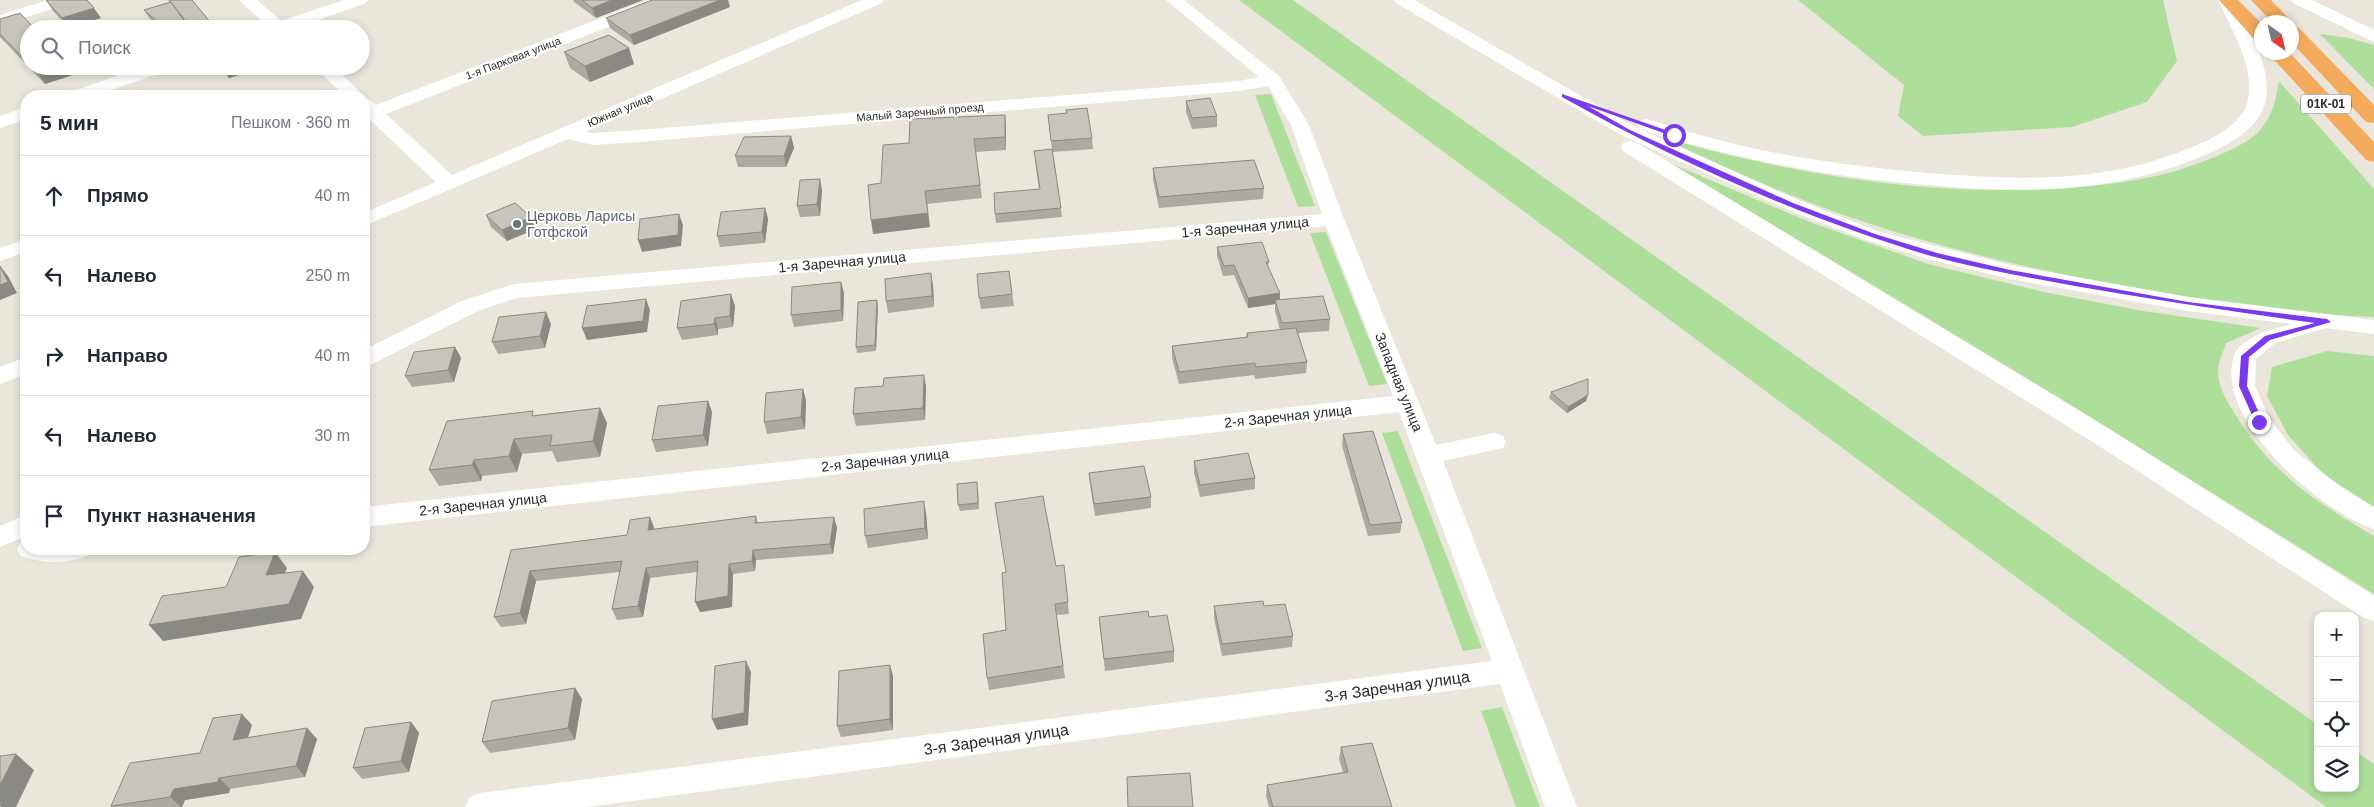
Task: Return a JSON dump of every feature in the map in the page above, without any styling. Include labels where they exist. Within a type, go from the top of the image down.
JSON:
[{"type":"highway","points":[[2227,0],[2254,28]]},
{"type":"highway","points":[[2260,0],[2275,15]]},
{"type":"highway","name":"01К-01","points":[[2299,39],[2374,116]]},
{"type":"highway","name":"01К-01","points":[[2285,60],[2374,155]]},
{"type":"street","points":[[0,20],[65,0]]},
{"type":"street","points":[[247,0],[269,20]]},
{"type":"street","points":[[301,20],[360,0]]},
{"type":"street","name":"1-я Парковая улица","points":[[370,110],[663,0]]},
{"type":"street","name":"Южная улица","points":[[370,217],[876,0]]},
{"type":"street","name":"Западная улица","points":[[1174,0],[1273,80],[1300,125],[1334,219],[1428,455],[1560,807]]},
{"type":"street","points":[[1402,0],[1564,96],[1628,131],[1791,204],[1873,236],[1935,254],[2010,272],[2188,304],[2374,327]]},
{"type":"street","points":[[1564,96],[1666,132],[1722,148],[1840,170],[1988,184],[2058,184],[2103,178],[2173,162],[2216,144],[2244,123],[2257,100],[2255,69],[2227,0]]},
{"type":"street","points":[[2299,0],[2374,37]]},
{"type":"street","points":[[94,90],[138,75]]},
{"type":"street","points":[[332,75],[348,90]]},
{"type":"street","name":"Малый Заречный проезд","points":[[567,133],[593,139],[639,136],[1229,87],[1273,80]]},
{"type":"street","points":[[1564,96],[1601,129],[2097,432],[2374,610]]},
{"type":"street","points":[[370,114],[450,184]]},
{"type":"street","points":[[0,122],[20,115]]},
{"type":"street","name":"1-я Заречная улица","points":[[370,356],[470,306],[514,291],[1334,219]]},
{"type":"street","points":[[0,256],[20,248]]},
{"type":"street","points":[[2327,322],[2267,338],[2245,356],[2243,386],[2259,422],[2285,456],[2333,495],[2374,519]]},
{"type":"street","points":[[0,376],[20,368]]},
{"type":"street","name":"2-я Заречная улица","points":[[370,516],[1406,403]]},
{"type":"street","points":[[1428,455],[1494,442]]},
{"type":"street","points":[[0,538],[20,527]]},
{"type":"street","points":[[0,538],[20,546]]},
{"type":"street","name":"3-я Заречная улица","points":[[482,807],[1510,672]]},
{"type":"green space","points":[[1239,0],[1293,0],[2314,722],[2314,792],[2359,792],[2359,754],[2374,764],[2374,807],[2326,807]]},
{"type":"green space","points":[[1798,0],[2163,0],[2177,61],[2147,102],[2072,127],[1923,136],[1898,116],[1904,85]]},
{"type":"green space","points":[[2320,34],[2349,38],[2374,45],[2374,89]]},
{"type":"green space","points":[[2279,81],[2374,189],[2374,317],[2302,312],[2183,296],[2001,261],[1912,237],[1824,208],[1783,192],[1661,137],[1763,163],[1867,181],[1971,190],[2024,190],[2092,186],[2142,179],[2189,167],[2243,143],[2261,129],[2268,118],[2275,100]]},
{"type":"green space","points":[[1271,94],[1315,206],[1298,207],[1255,95]]},
{"type":"green space","points":[[1672,164],[1810,222],[1928,264],[2044,292],[2143,311],[2261,328],[2226,343],[2218,369],[2218,378],[2224,396],[2251,437],[2281,471],[2315,499],[2374,536],[2374,594],[2063,400]]},
{"type":"green space","points":[[1326,232],[1387,384],[1369,386],[1310,233]]},
{"type":"green space","points":[[2327,351],[2374,356],[2374,507],[2323,474],[2288,435],[2267,396],[2272,367]]},
{"type":"green space","points":[[1398,431],[1482,648],[1463,651],[1382,433]]},
{"type":"green space","points":[[1502,707],[1540,807],[1516,807],[1481,711]]},
{"type":"building","points":[[46,0],[87,0],[94,8],[62,18]]},
{"type":"building","points":[[169,0],[192,0],[209,20],[185,20]]},
{"type":"building","points":[[582,0],[612,0],[592,8]]},
{"type":"building","points":[[652,0],[720,0],[630,35],[606,18]]},
{"type":"building","points":[[171,2],[184,20],[156,20],[144,10]]},
{"type":"building","points":[[20,13],[27,20],[20,20],[20,55],[0,34],[0,19]]},
{"type":"building","points":[[609,35],[629,48],[585,66],[564,52]]},
{"type":"building","points":[[1210,98],[1217,116],[1192,118],[1186,101]]},
{"type":"building","points":[[1087,108],[1092,138],[1051,141],[1048,115],[1067,113],[1066,110]]},
{"type":"building","points":[[1005,115],[1005,137],[974,139],[980,185],[925,191],[928,213],[871,220],[868,185],[881,183],[883,145],[909,143],[910,119]]},
{"type":"building","points":[[791,136],[784,156],[735,156],[744,137]]},
{"type":"building","points":[[1052,149],[1061,208],[995,214],[994,193],[1040,189],[1034,151]]},
{"type":"building","points":[[1254,160],[1264,188],[1159,197],[1153,168]]},
{"type":"building","points":[[820,179],[817,204],[797,206],[800,180]]},
{"type":"building","points":[[515,203],[531,217],[502,230],[486,215]]},
{"type":"building","points":[[765,208],[762,232],[717,236],[721,212]]},
{"type":"building","points":[[679,214],[678,235],[638,240],[640,219]]},
{"type":"building","points":[[1262,242],[1269,262],[1266,262],[1280,293],[1248,298],[1234,265],[1224,266],[1217,247]]},
{"type":"building","points":[[0,266],[8,282],[0,285]]},
{"type":"building","points":[[1009,271],[1012,294],[979,298],[977,274]]},
{"type":"building","points":[[931,273],[932,296],[886,301],[885,279]]},
{"type":"building","points":[[841,282],[841,310],[791,315],[792,287]]},
{"type":"building","points":[[731,294],[730,316],[715,318],[714,324],[677,328],[681,301]]},
{"type":"building","points":[[1323,296],[1330,319],[1282,323],[1275,300]]},
{"type":"building","points":[[646,299],[643,321],[582,328],[587,306]]},
{"type":"building","points":[[877,300],[875,345],[856,347],[858,302]]},
{"type":"building","points":[[546,312],[540,336],[492,342],[499,317]]},
{"type":"building","points":[[1296,328],[1307,362],[1256,367],[1255,363],[1179,372],[1172,346],[1248,337],[1247,333]]},
{"type":"building","points":[[455,347],[448,370],[405,376],[414,352]]},
{"type":"building","points":[[924,375],[923,408],[853,414],[855,388],[883,386],[884,378]]},
{"type":"building","points":[[1588,379],[1588,395],[1568,407],[1551,392]]},
{"type":"building","points":[[803,389],[801,417],[764,422],[766,393]]},
{"type":"building","points":[[708,401],[703,435],[652,440],[658,406]]},
{"type":"building","points":[[600,408],[593,441],[550,446],[552,435],[514,439],[509,456],[474,460],[472,465],[429,470],[447,421],[533,411],[532,416]]},
{"type":"building","points":[[1373,431],[1402,522],[1370,525],[1343,434]]},
{"type":"building","points":[[1248,453],[1255,478],[1200,485],[1194,461]]},
{"type":"building","points":[[1144,466],[1151,497],[1094,504],[1089,473]]},
{"type":"building","points":[[977,482],[978,503],[958,505],[957,484]]},
{"type":"building","points":[[1043,496],[1056,566],[1064,565],[1068,602],[1055,604],[1063,666],[987,678],[983,634],[1006,630],[1002,573],[1006,572],[995,503]]},
{"type":"building","points":[[924,501],[925,528],[865,536],[864,509]]},
{"type":"building","points":[[756,516],[755,523],[834,517],[830,544],[753,550],[752,561],[729,564],[728,596],[695,602],[698,561],[646,568],[638,606],[612,609],[622,561],[530,571],[520,613],[494,617],[511,550],[627,535],[630,520],[650,517],[648,530]]},
{"type":"building","points":[[274,555],[266,575],[303,571],[289,604],[149,625],[162,596],[226,587],[239,557]]},
{"type":"building","points":[[1263,601],[1264,606],[1285,604],[1293,636],[1222,644],[1214,606]]},
{"type":"building","points":[[1148,611],[1149,617],[1167,615],[1174,651],[1104,659],[1099,617]]},
{"type":"building","points":[[746,661],[744,713],[712,719],[715,666]]},
{"type":"building","points":[[890,665],[890,719],[837,726],[839,671]]},
{"type":"building","points":[[575,688],[568,728],[482,742],[492,701]]},
{"type":"building","points":[[242,714],[233,740],[307,728],[296,766],[219,778],[218,782],[174,789],[170,797],[111,806],[130,763],[200,753],[213,718]]},
{"type":"building","points":[[411,722],[401,761],[353,768],[365,728]]},
{"type":"building","points":[[1372,743],[1392,807],[1273,807],[1267,785],[1348,772],[1341,747]]},
{"type":"building","points":[[16,754],[0,785],[0,756]]},
{"type":"building","points":[[1190,773],[1193,807],[1128,807],[1127,777]]},
{"type":"place","name":"Церковь Ларисы Готфской","points":[[517,224]]},
{"type":"route","points":[[1674,135],[1564,96],[1628,131],[1687,159],[1791,204],[1873,236],[1935,254],[2010,272],[2188,304],[2327,322],[2267,338],[2245,356],[2243,386],[2259,422]]}]
